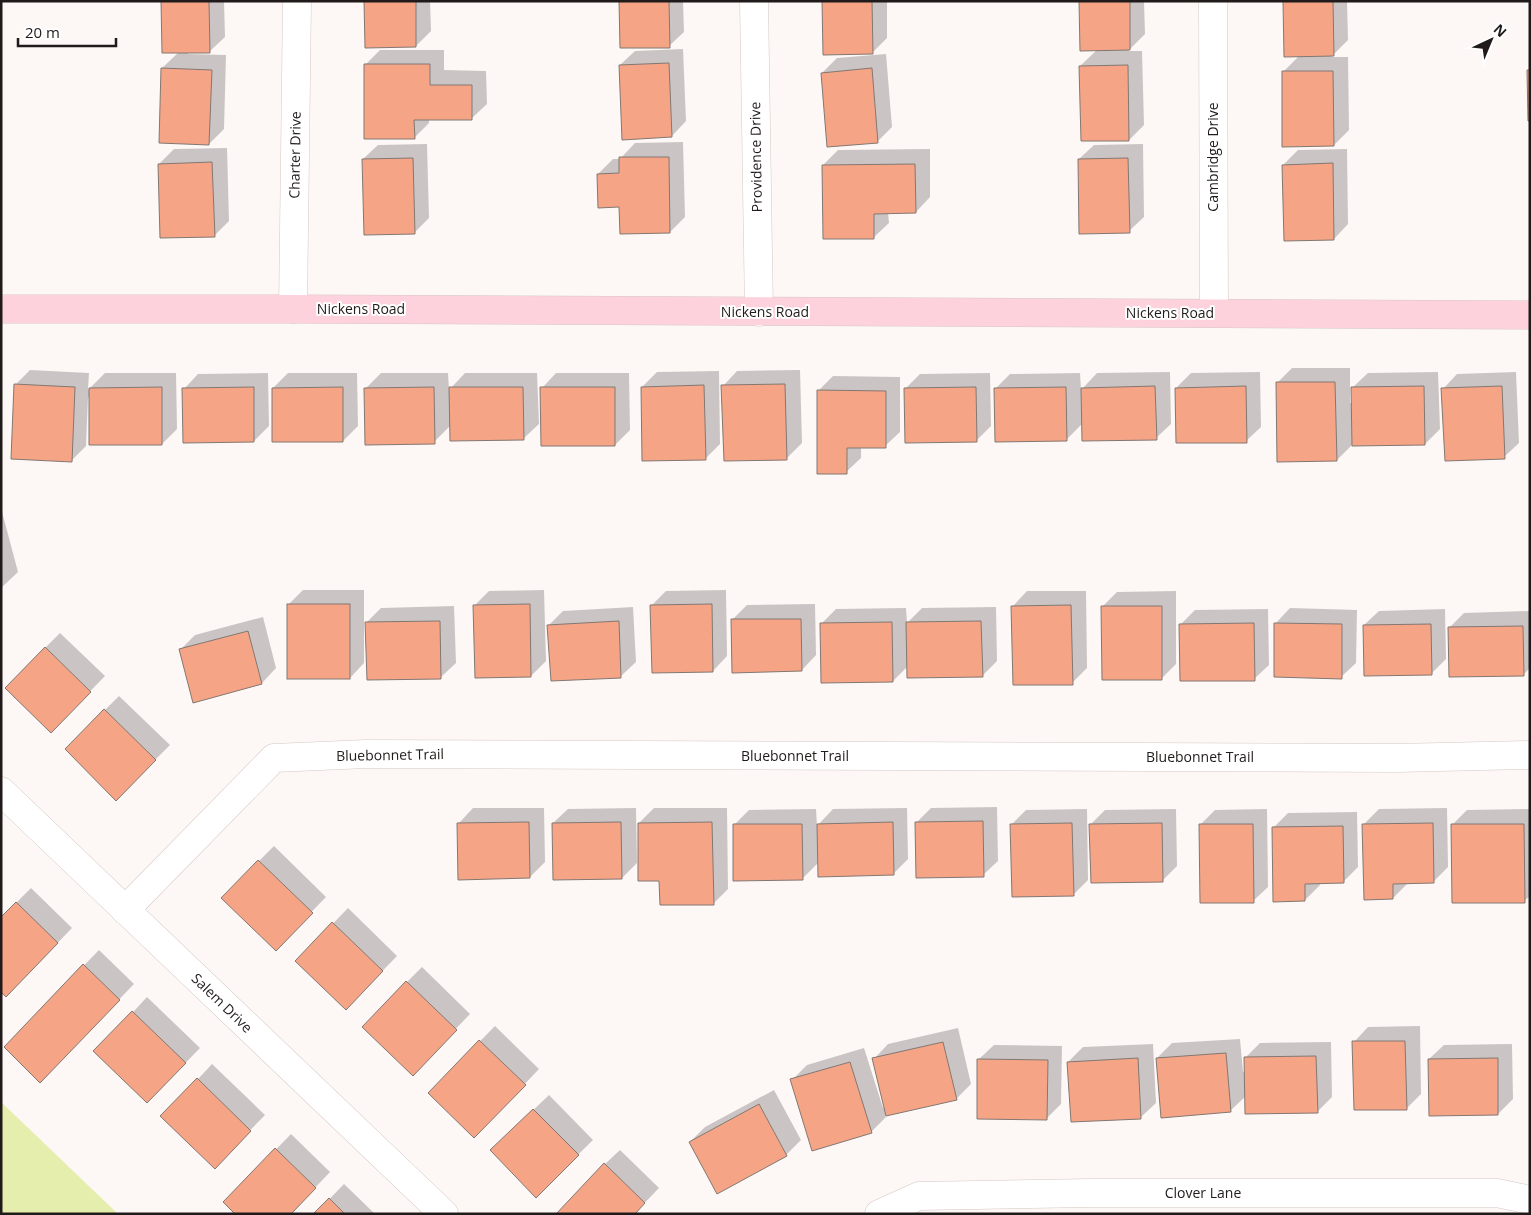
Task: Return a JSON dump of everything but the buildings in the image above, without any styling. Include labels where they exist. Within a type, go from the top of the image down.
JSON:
[{"type":"street","name":"Charter Drive","points":[[293,309],[297,1]]},
{"type":"street","name":"Providence Drive","points":[[754,1],[758,312]]},
{"type":"street","name":"Cambridge Drive","points":[[1213,1],[1214,313]]},
{"type":"street","name":"Nickens Road","points":[[1,309],[1530,315]]},
{"type":"street","name":"Bluebonnet Trail","points":[[125,910],[274,758],[366,754],[1388,758],[1530,755]]},
{"type":"street","name":"Salem Drive","points":[[1,791],[444,1214]]},
{"type":"street","name":"Clover Lane","points":[[879,1214],[919,1196],[1091,1193],[1496,1193],[1530,1200]]},
{"type":"green space","points":[[1,1102],[118,1214],[1,1214]]}]
